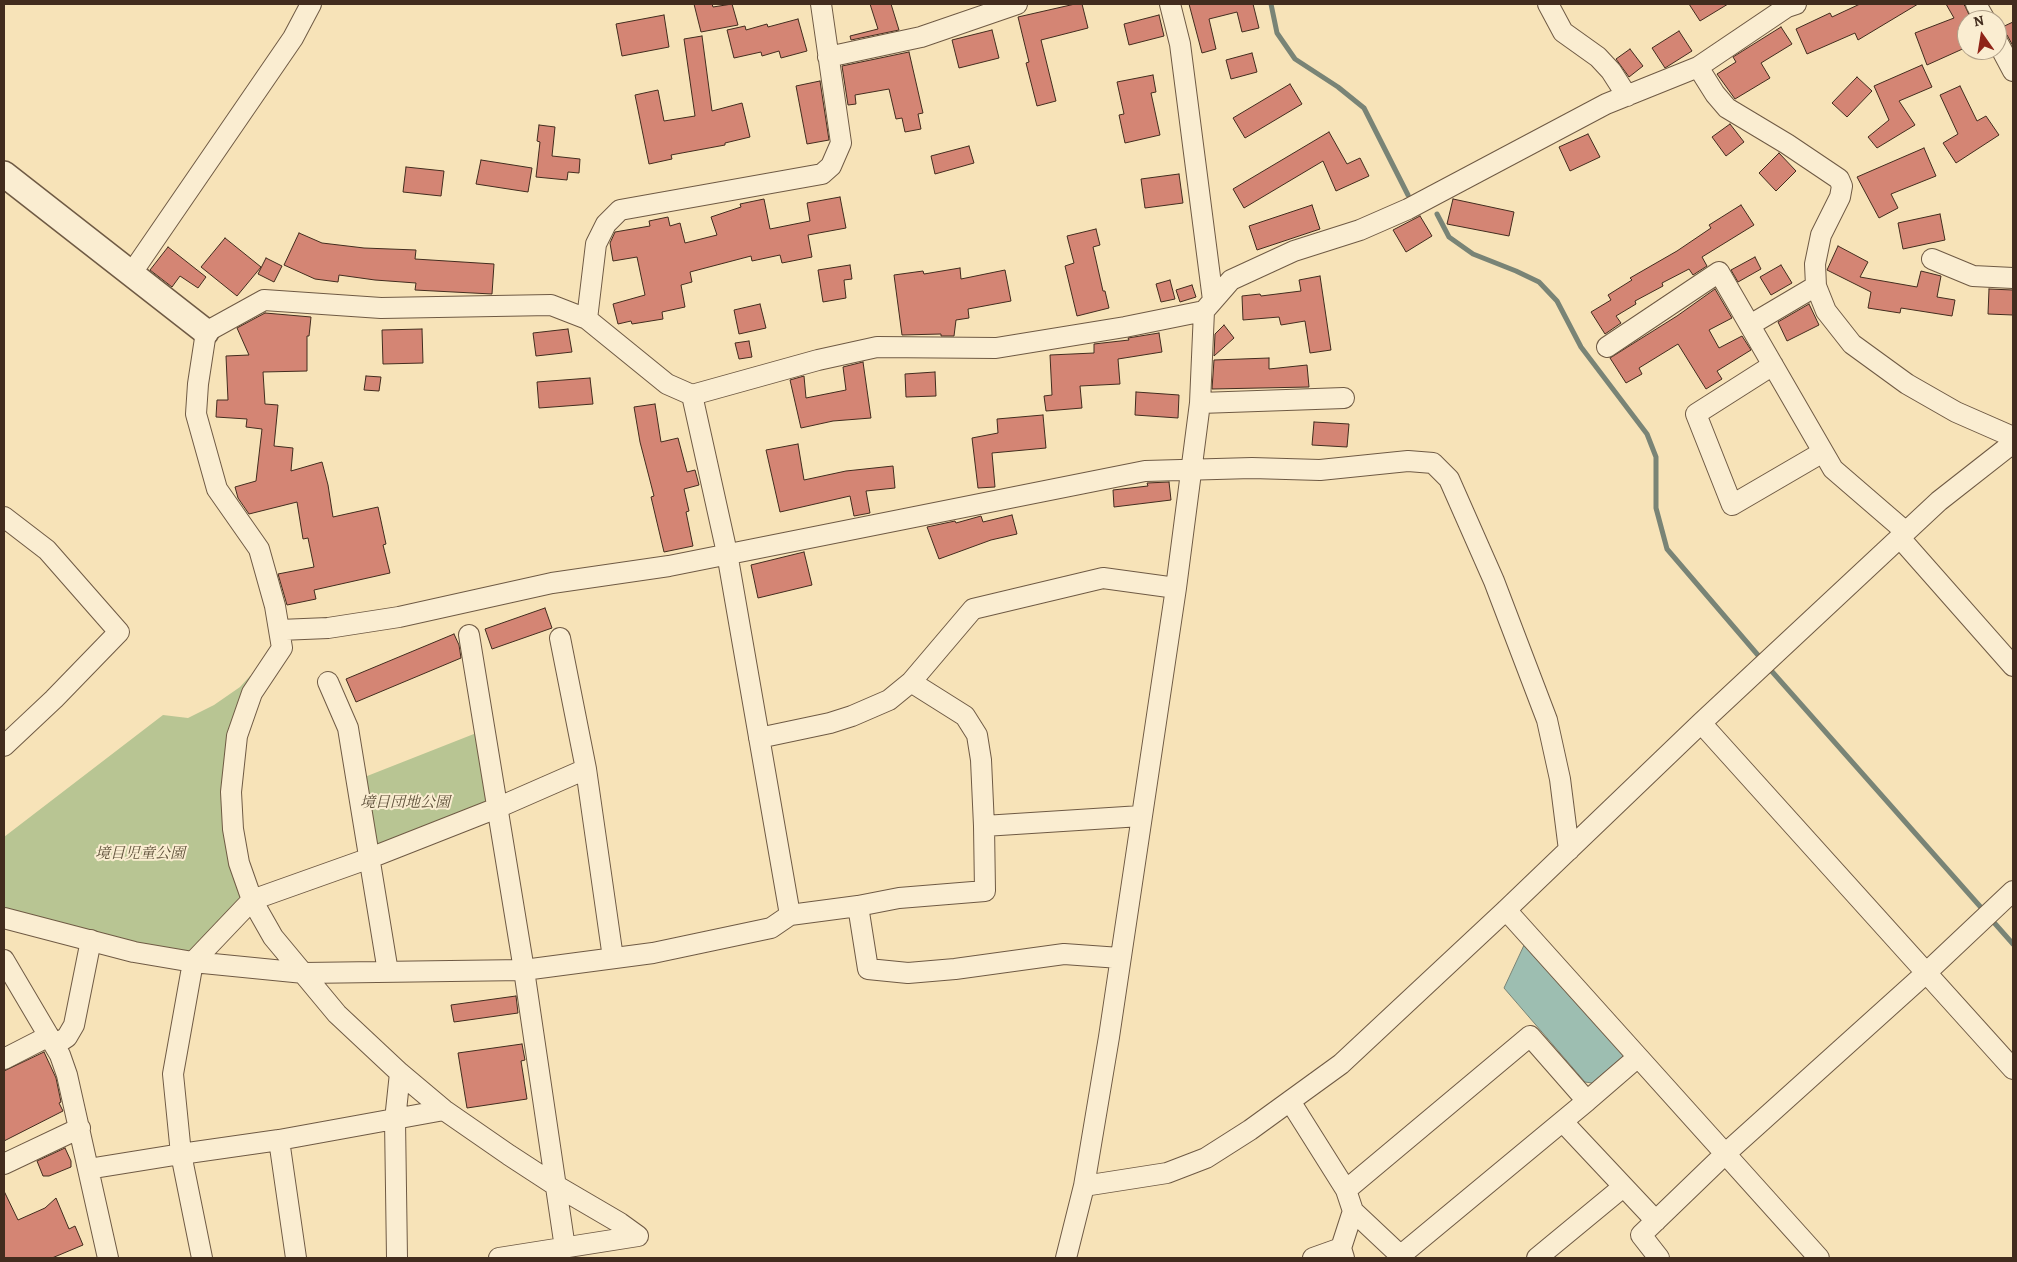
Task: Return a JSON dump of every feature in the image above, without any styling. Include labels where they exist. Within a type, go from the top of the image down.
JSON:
[{"type":"street","points":[[131,274],[293,38],[312,4]]},
{"type":"street","points":[[587,319],[596,244],[606,224],[620,210],[822,174],[831,166],[840,143],[821,4]]},
{"type":"street","points":[[828,57],[921,36],[1017,4]]},
{"type":"street","points":[[1066,1258],[1084,1186],[1120,958],[1176,588],[1200,403],[1208,305],[1180,44],[1170,4]]},
{"type":"street","points":[[1548,4],[1563,32],[1598,57],[1612,71],[1627,96]]},
{"type":"street","points":[[206,332],[264,300],[381,308],[551,304],[587,319],[667,384],[692,395],[818,360],[877,347],[996,348],[1125,327],[1208,305],[1231,280],[1294,251],[1360,230],[1408,209],[1606,104],[1698,67],[1790,5]]},
{"type":"street","points":[[1698,67],[1715,94],[1727,108],[1839,179],[1842,186],[1840,197],[1821,235],[1815,264],[1816,286],[1826,311],[1852,344],[1907,384],[1956,412],[2013,437]]},
{"type":"street","points":[[4,174],[206,332]]},
{"type":"street","points":[[1932,259],[1973,276],[2013,278]]},
{"type":"street","points":[[1607,347],[1719,272],[1833,469],[1903,535],[2013,666]]},
{"type":"street","points":[[1750,325],[1816,286]]},
{"type":"street","points":[[206,332],[198,384],[196,414],[217,489],[259,549],[275,606],[282,648],[252,693],[237,736],[231,792],[233,829],[239,863],[252,900],[273,937],[337,1014],[400,1073],[444,1110],[555,1185],[620,1223],[638,1236],[499,1258]]},
{"type":"street","points":[[1773,365],[1696,414],[1732,505],[1823,452]]},
{"type":"street","points":[[692,395],[727,553],[790,915]]},
{"type":"street","points":[[1200,403],[1344,398]]},
{"type":"street","points":[[1084,1186],[1167,1173],[1206,1158],[1250,1130],[1341,1064],[1506,910],[1701,723],[1939,501],[2013,443]]},
{"type":"street","points":[[280,630],[328,628],[399,617],[468,600],[552,584],[669,566],[1144,471],[1252,468],[1320,470],[1408,461],[1433,463],[1449,480],[1491,572],[1547,720],[1560,779],[1569,850]]},
{"type":"street","points":[[4,517],[47,550],[119,632],[54,699],[4,746]]},
{"type":"street","points":[[760,738],[830,723],[852,716],[888,700],[911,682],[974,609],[1103,578],[1176,588]]},
{"type":"street","points":[[469,635],[524,970],[565,1248]]},
{"type":"street","points":[[560,638],[586,769],[613,958]]},
{"type":"street","points":[[328,682],[348,728],[388,972]]},
{"type":"street","points":[[4,918],[134,952],[193,962],[304,973],[524,970],[653,953],[771,928],[790,915],[858,906],[899,898],[985,891],[981,760],[977,735],[965,716],[911,682]]},
{"type":"street","points":[[1701,723],[2013,1069]]},
{"type":"street","points":[[202,1258],[181,1154],[173,1074],[193,962],[252,900],[370,858],[497,808],[586,769]]},
{"type":"street","points":[[984,826],[1141,816]]},
{"type":"street","points":[[1659,1258],[1641,1235],[1725,1154],[1926,973],[2013,890]]},
{"type":"street","points":[[858,906],[868,970],[908,973],[964,968],[1064,954],[1120,958]]},
{"type":"street","points":[[1506,910],[1819,1258]]},
{"type":"street","points":[[4,1059],[67,1037],[74,1025],[91,940]]},
{"type":"street","points":[[4,960],[60,1055],[67,1075],[108,1258]]},
{"type":"street","points":[[1346,1190],[1530,1036],[1587,1101]]},
{"type":"street","points":[[1290,1101],[1346,1190],[1353,1211],[1401,1257],[1638,1057]]},
{"type":"street","points":[[397,1258],[395,1120],[400,1073]]},
{"type":"street","points":[[88,1169],[279,1140],[444,1110]]},
{"type":"street","points":[[1563,1122],[1656,1221]]},
{"type":"street","points":[[4,1164],[80,1128]]},
{"type":"street","points":[[279,1140],[296,1258]]},
{"type":"street","points":[[1537,1258],[1623,1187]]},
{"type":"street","points":[[1313,1258],[1343,1253],[1353,1211]]},
{"type":"green space","name":"境目児童公園","points":[[250,676],[260,682],[231,792],[252,900],[193,962],[4,918],[4,837],[163,715],[188,718],[214,705],[240,687]]},
{"type":"green space","name":"境目団地公園","points":[[484,730],[497,808],[370,858],[357,780]]},
{"type":"shaded area","points":[[1526,941],[1627,1053],[1592,1083],[1585,1082],[1504,988]]},
{"type":"building","points":[[694,4],[712,4],[713,7],[732,4],[738,25],[701,32]]},
{"type":"building","points":[[870,4],[891,4],[899,30],[851,40],[850,36],[878,29]]},
{"type":"building","points":[[1082,4],[1088,28],[1041,40],[1056,101],[1037,106],[1026,63],[1029,62],[1018,17]]},
{"type":"building","points":[[1189,4],[1253,4],[1259,28],[1242,32],[1237,12],[1209,19],[1216,49],[1202,53]]},
{"type":"building","points":[[1689,4],[1728,4],[1700,21]]},
{"type":"building","points":[[1860,4],[1918,4],[1858,40],[1855,33],[1807,54],[1796,29],[1830,13],[1832,17]]},
{"type":"building","points":[[1946,4],[1963,4],[1967,10],[1957,10],[1957,52],[1927,65],[1915,33],[1954,18]]},
{"type":"building","points":[[664,15],[669,47],[622,56],[616,24]]},
{"type":"building","points":[[1159,15],[1164,36],[1129,45],[1124,24]]},
{"type":"building","points":[[798,19],[807,51],[781,58],[779,51],[762,56],[761,52],[734,58],[727,30],[745,26],[746,30],[767,24],[768,27]]},
{"type":"building","points":[[2013,22],[2013,46],[2007,35],[2007,25]]},
{"type":"building","points":[[1781,27],[1792,44],[1761,63],[1770,78],[1735,99],[1717,74],[1736,62],[1733,57]]},
{"type":"building","points":[[992,30],[999,58],[959,68],[952,40]]},
{"type":"building","points":[[1679,31],[1692,51],[1665,68],[1652,48]]},
{"type":"building","points":[[702,36],[712,111],[742,103],[750,137],[725,143],[725,145],[671,155],[672,159],[649,164],[635,95],[658,90],[664,121],[695,116],[684,39]]},
{"type":"building","points":[[1630,49],[1643,66],[1629,77],[1616,59]]},
{"type":"building","points":[[909,52],[923,113],[918,114],[921,129],[905,132],[902,118],[896,119],[889,89],[855,95],[856,104],[848,105],[842,66]]},
{"type":"building","points":[[1252,53],[1257,72],[1231,79],[1226,60]]},
{"type":"building","points":[[1922,65],[1932,87],[1899,101],[1915,125],[1877,148],[1868,137],[1889,120],[1874,86]]},
{"type":"building","points":[[1153,75],[1156,92],[1151,93],[1160,135],[1125,143],[1119,115],[1124,114],[1117,82]]},
{"type":"building","points":[[1857,77],[1872,91],[1847,117],[1832,103]]},
{"type":"building","points":[[820,81],[829,140],[807,144],[796,86]]},
{"type":"building","points":[[1290,84],[1302,104],[1245,138],[1233,118]]},
{"type":"building","points":[[1960,86],[1977,121],[1986,116],[1999,135],[1956,163],[1943,143],[1958,134],[1940,95]]},
{"type":"building","points":[[1730,124],[1744,142],[1726,156],[1712,137]]},
{"type":"building","points":[[539,125],[555,127],[552,156],[580,159],[579,173],[568,172],[567,180],[536,177],[540,142],[537,141]]},
{"type":"building","points":[[1329,132],[1347,164],[1360,158],[1369,176],[1336,191],[1323,161],[1244,208],[1233,189]]},
{"type":"building","points":[[1588,134],[1600,157],[1570,171],[1559,147]]},
{"type":"building","points":[[969,146],[974,163],[935,174],[931,156]]},
{"type":"building","points":[[1924,148],[1936,176],[1891,194],[1898,208],[1879,218],[1857,177]]},
{"type":"building","points":[[1779,153],[1796,171],[1776,191],[1759,173]]},
{"type":"building","points":[[481,160],[532,168],[528,192],[476,184]]},
{"type":"building","points":[[406,167],[444,171],[441,196],[403,192]]},
{"type":"building","points":[[1179,174],[1183,203],[1145,208],[1141,179]]},
{"type":"building","points":[[840,197],[846,228],[808,235],[812,257],[782,263],[780,255],[752,261],[751,256],[690,272],[692,282],[681,285],[685,307],[662,312],[663,319],[632,324],[631,321],[618,324],[613,304],[645,295],[637,257],[613,261],[610,243],[615,232],[650,226],[649,221],[668,217],[670,226],[680,223],[685,243],[717,235],[711,217],[741,207],[740,204],[764,199],[770,229],[810,221],[807,203]]},
{"type":"building","points":[[1453,199],[1514,212],[1509,236],[1447,224]]},
{"type":"building","points":[[1312,205],[1320,229],[1257,250],[1249,226]]},
{"type":"building","points":[[1741,205],[1754,225],[1702,257],[1707,266],[1693,275],[1689,269],[1662,283],[1663,286],[1635,301],[1636,304],[1616,316],[1621,323],[1605,334],[1591,312],[1611,300],[1608,295],[1632,280],[1630,278],[1677,251],[1711,228],[1709,225]]},
{"type":"building","points":[[1940,214],[1945,240],[1903,249],[1898,223]]},
{"type":"building","points":[[1420,216],[1432,236],[1406,252],[1393,230]]},
{"type":"building","points":[[1096,229],[1100,245],[1093,247],[1109,308],[1077,316],[1065,266],[1074,263],[1067,236]]},
{"type":"building","points":[[299,233],[322,243],[364,248],[416,250],[415,259],[494,264],[492,294],[415,290],[416,283],[339,275],[338,282],[315,279],[284,265]]},
{"type":"building","points":[[225,238],[261,267],[237,296],[201,267]]},
{"type":"building","points":[[1838,246],[1868,262],[1860,277],[1917,287],[1921,271],[1941,276],[1937,297],[1955,300],[1952,316],[1901,308],[1900,313],[1868,308],[1871,292],[1827,270]]},
{"type":"building","points":[[168,247],[206,277],[198,288],[180,276],[172,287],[150,270]]},
{"type":"building","points":[[1755,257],[1761,269],[1738,282],[1731,270]]},
{"type":"building","points":[[266,258],[282,266],[274,282],[258,274]]},
{"type":"building","points":[[850,265],[852,279],[844,280],[846,298],[823,302],[818,270]]},
{"type":"building","points":[[1781,265],[1792,283],[1771,295],[1760,277]]},
{"type":"building","points":[[960,268],[961,279],[1005,270],[1011,301],[968,309],[969,318],[956,320],[954,336],[941,336],[941,334],[902,335],[894,275],[923,271],[924,274]]},
{"type":"building","points":[[1320,276],[1331,350],[1310,353],[1305,321],[1281,325],[1279,317],[1243,320],[1242,296],[1260,294],[1261,296],[1301,291],[1299,280]]},
{"type":"building","points":[[1170,280],[1175,299],[1161,302],[1156,284]]},
{"type":"building","points":[[1192,285],[1196,297],[1180,302],[1176,290]]},
{"type":"building","points":[[1715,289],[1732,318],[1709,330],[1719,348],[1742,336],[1751,350],[1717,371],[1722,379],[1706,389],[1678,344],[1639,368],[1642,374],[1626,383],[1610,358],[1677,316]]},
{"type":"building","points":[[1989,289],[2013,290],[2013,315],[1988,314]]},
{"type":"building","points":[[760,304],[766,328],[739,334],[734,310]]},
{"type":"building","points":[[1809,304],[1819,325],[1787,341],[1778,322]]},
{"type":"building","points":[[265,313],[311,317],[309,336],[307,336],[307,371],[263,372],[265,404],[278,405],[274,446],[293,448],[291,471],[322,462],[333,517],[378,507],[386,544],[383,545],[390,573],[314,590],[316,599],[287,605],[278,574],[314,567],[308,538],[303,539],[297,502],[249,514],[238,498],[235,487],[256,481],[262,429],[246,427],[247,419],[216,417],[217,400],[228,400],[226,356],[249,355],[237,328]]},
{"type":"building","points":[[1224,325],[1234,338],[1214,356],[1215,334]]},
{"type":"building","points":[[422,329],[423,363],[383,364],[382,330]]},
{"type":"building","points":[[568,329],[572,352],[536,356],[533,333]]},
{"type":"building","points":[[1159,333],[1162,352],[1118,359],[1120,384],[1080,386],[1082,408],[1046,411],[1044,396],[1052,395],[1050,355],[1094,353],[1094,344],[1129,340],[1128,338]]},
{"type":"building","points":[[749,341],[752,357],[739,359],[735,343]]},
{"type":"building","points":[[1269,358],[1269,369],[1307,365],[1309,387],[1212,389],[1214,360]]},
{"type":"building","points":[[863,362],[871,418],[833,421],[801,428],[790,380],[804,376],[806,398],[846,390],[843,367]]},
{"type":"building","points":[[935,372],[936,396],[906,397],[905,374]]},
{"type":"building","points":[[366,376],[381,377],[379,391],[364,390]]},
{"type":"building","points":[[590,378],[593,404],[539,408],[537,382]]},
{"type":"building","points":[[1136,392],[1179,395],[1178,418],[1135,415]]},
{"type":"building","points":[[655,404],[661,442],[678,438],[687,472],[695,470],[699,485],[684,489],[689,511],[686,512],[693,546],[664,552],[651,497],[654,496],[640,442],[634,407]]},
{"type":"building","points":[[1043,415],[1046,448],[992,453],[995,487],[978,488],[972,438],[998,433],[997,419]]},
{"type":"building","points":[[1314,422],[1349,424],[1347,447],[1312,445]]},
{"type":"building","points":[[798,444],[804,480],[846,471],[893,466],[895,488],[866,491],[870,513],[854,516],[850,496],[780,512],[766,450]]},
{"type":"building","points":[[1169,482],[1171,500],[1114,507],[1113,490],[1148,486],[1147,483]]},
{"type":"building","points":[[1012,515],[1017,534],[991,540],[939,559],[927,527],[955,521],[956,523],[981,516],[983,522]]},
{"type":"building","points":[[804,552],[812,585],[758,598],[751,565]]},
{"type":"building","points":[[545,608],[552,628],[492,649],[485,629]]},
{"type":"building","points":[[454,634],[459,645],[461,658],[356,702],[346,679]]},
{"type":"building","points":[[516,996],[518,1013],[454,1022],[451,1005]]},
{"type":"building","points":[[522,1044],[525,1060],[521,1061],[527,1099],[467,1108],[458,1053]]},
{"type":"building","points":[[44,1052],[56,1078],[61,1102],[59,1103],[63,1111],[4,1141],[4,1071]]},
{"type":"building","points":[[65,1148],[71,1161],[71,1167],[49,1176],[43,1176],[37,1161]]},
{"type":"building","points":[[4,1191],[18,1220],[45,1208],[56,1198],[69,1229],[75,1226],[83,1245],[52,1258],[4,1258]]},
{"type":"waterway","points":[[1271,4],[1277,33],[1295,59],[1338,87],[1364,108],[1408,195]]},
{"type":"waterway","points":[[1437,214],[1449,237],[1473,254],[1539,282],[1557,301],[1581,347],[1647,434],[1656,457],[1656,508],[1667,549],[1763,661]]},
{"type":"waterway","points":[[1768,667],[1985,912]]},
{"type":"waterway","points":[[1990,918],[2013,944]]}]
